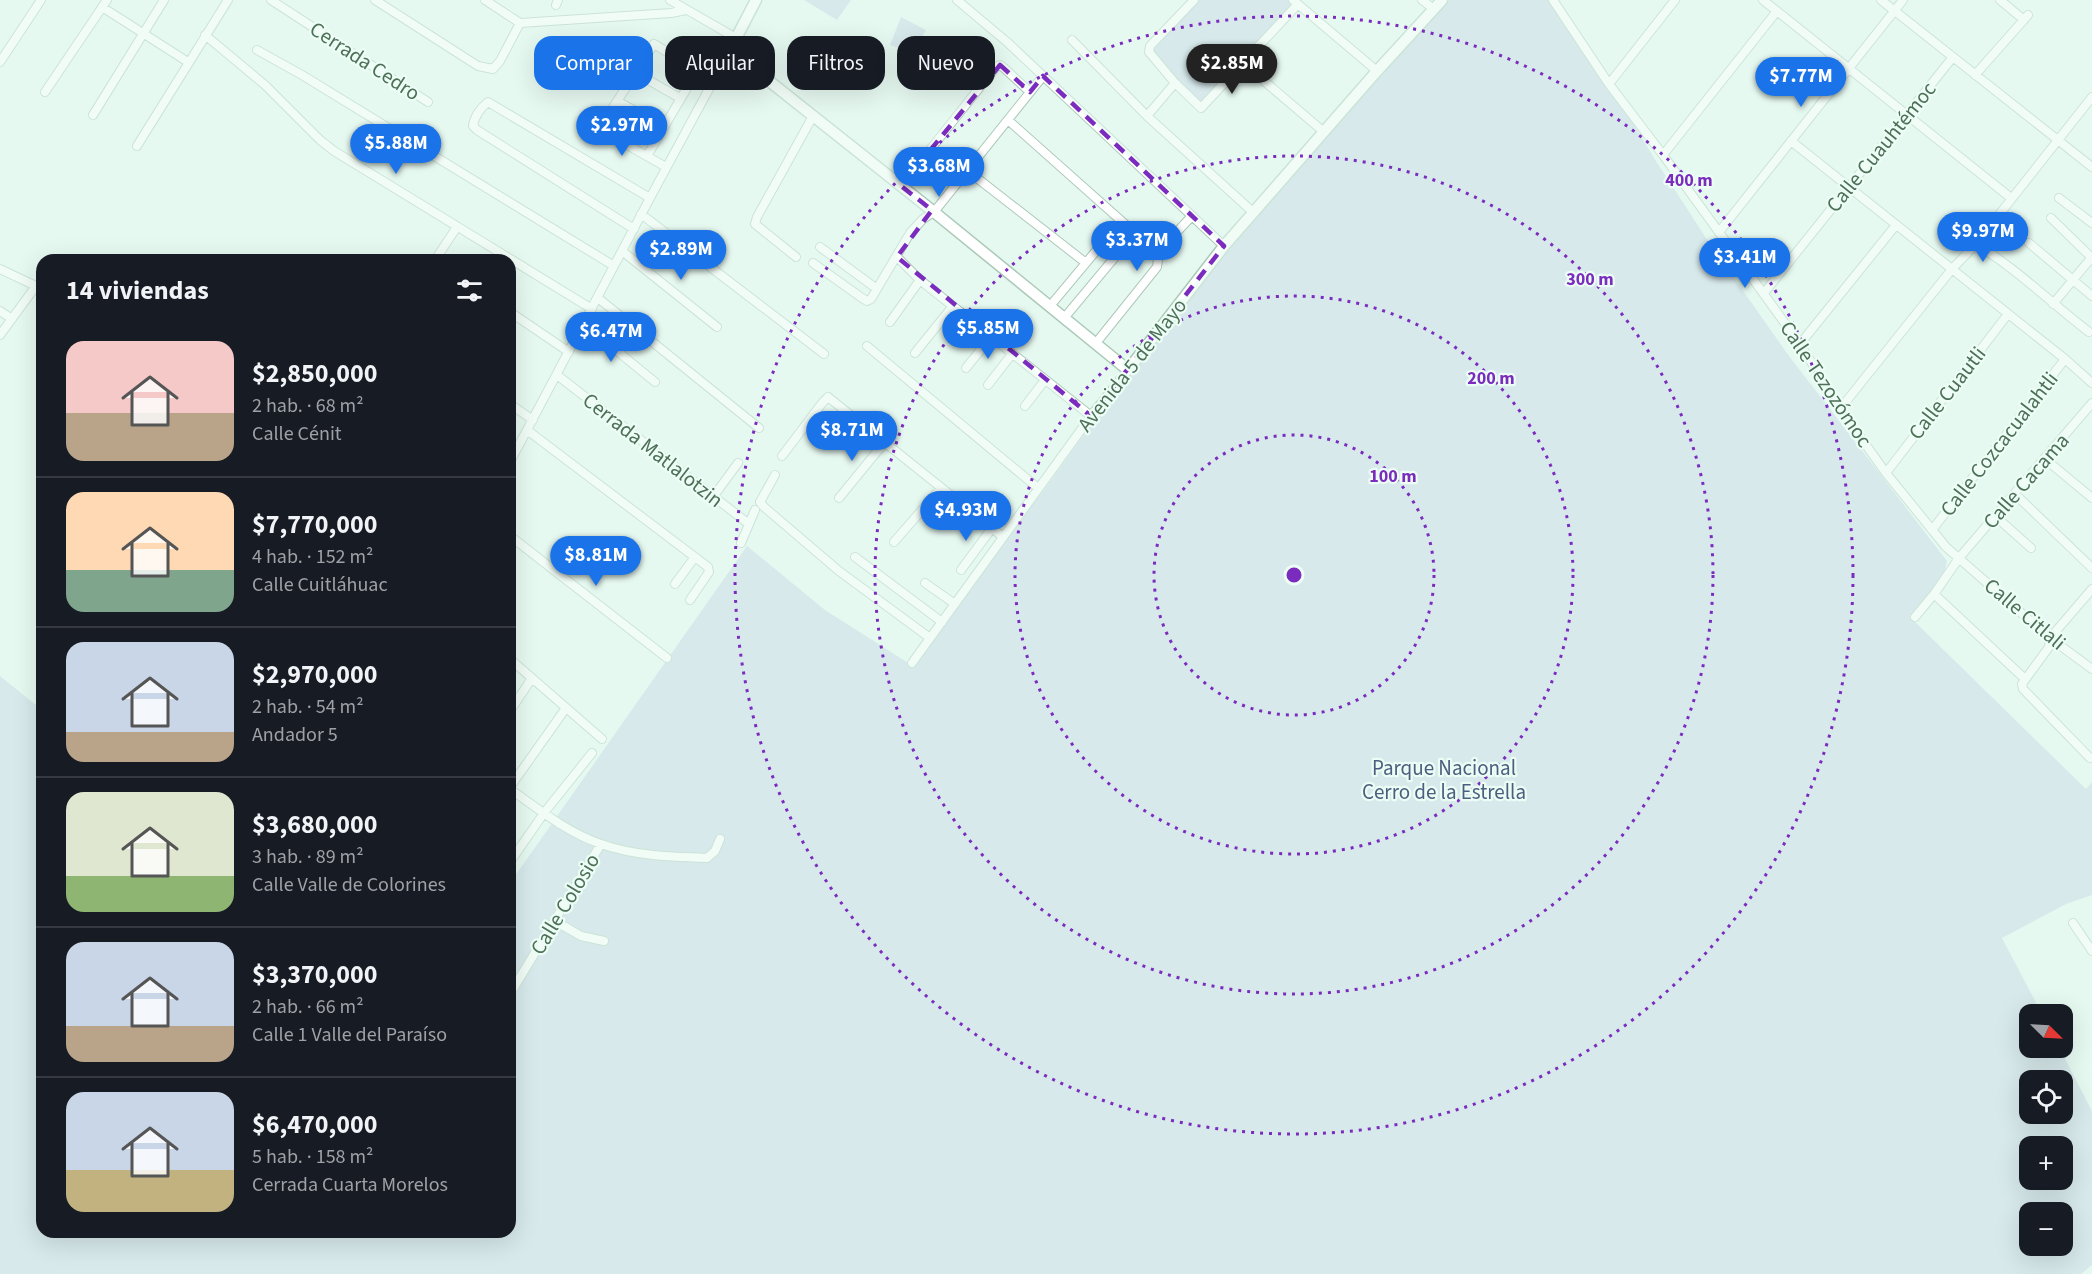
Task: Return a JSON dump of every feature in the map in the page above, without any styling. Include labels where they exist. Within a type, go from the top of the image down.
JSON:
[{"type":"street","points":[[0,62],[41,0]]},
{"type":"street","points":[[93,115],[164,0]]},
{"type":"street","points":[[137,146],[228,0]]},
{"type":"street","name":"Cerrada Cedro","points":[[271,0],[428,102]]},
{"type":"street","points":[[375,0],[486,69],[493,69],[500,61],[520,23]]},
{"type":"street","points":[[485,0],[520,23],[686,10]]},
{"type":"street","points":[[670,0],[732,36]]},
{"type":"street","points":[[737,36],[756,0]]},
{"type":"street","points":[[957,0],[1007,42],[1224,246]]},
{"type":"street","points":[[1422,0],[1434,9]]},
{"type":"street","name":"Avenida 5 de Mayo","points":[[912,663],[1091,416],[1224,246],[1442,0]]},
{"type":"street","points":[[1610,84],[1676,0]]},
{"type":"street","points":[[1763,0],[2011,198]]},
{"type":"street","points":[[1881,0],[2092,167]]},
{"type":"street","points":[[1719,232],[1903,0]]},
{"type":"street","points":[[1975,75],[2026,18],[2000,0]]},
{"type":"street","points":[[1190,1],[1150,46],[1149,52],[1175,83],[1202,108],[1244,64],[1295,2],[1377,71]]},
{"type":"street","name":"Calle Tezozómoc","points":[[1558,2],[1610,84],[1800,344],[1840,409],[1932,530],[1959,558]]},
{"type":"street","points":[[45,92],[105,4],[188,62]]},
{"type":"street","points":[[1663,154],[1777,11]]},
{"type":"street","points":[[206,35],[273,92],[320,140],[334,151],[501,254]]},
{"type":"street","points":[[1072,40],[1147,116],[1254,213]]},
{"type":"street","points":[[257,50],[302,75],[614,266]]},
{"type":"street","name":"Calle Cuauhtémoc","points":[[1764,293],[1953,57]]},
{"type":"street","points":[[1244,64],[1324,132]]},
{"type":"street","points":[[901,186],[996,67],[1000,65],[1030,92]]},
{"type":"street","points":[[813,263],[867,301],[871,299],[910,233],[923,219],[934,212],[1043,76]]},
{"type":"street","points":[[653,83],[680,98]]},
{"type":"street","points":[[1147,116],[1175,83]]},
{"type":"street","points":[[775,86],[1128,370]]},
{"type":"street","points":[[624,90],[601,126],[601,130],[666,167]]},
{"type":"street","points":[[647,156],[685,90]]},
{"type":"street","points":[[516,451],[709,90]]},
{"type":"street","points":[[1840,409],[1952,269],[1976,244],[2092,97]]},
{"type":"street","points":[[617,101],[664,127]]},
{"type":"street","points":[[634,229],[477,130],[472,126],[473,121],[488,102],[650,198]]},
{"type":"street","points":[[796,257],[756,224],[757,217],[813,116]]},
{"type":"street","points":[[1008,120],[1121,221],[1159,251]]},
{"type":"street","points":[[1791,141],[2066,359],[2092,383]]},
{"type":"street","points":[[968,171],[1086,263]]},
{"type":"street","points":[[2059,198],[2092,223]]},
{"type":"street","points":[[641,214],[824,354]]},
{"type":"street","points":[[1096,343],[1157,267],[1159,251],[1191,217]]},
{"type":"street","points":[[2050,218],[2092,257],[2053,304]]},
{"type":"street","points":[[1050,306],[1121,221]]},
{"type":"street","points":[[1800,344],[1896,225]]},
{"type":"street","points":[[439,254],[457,227]]},
{"type":"street","points":[[1065,317],[1135,233]]},
{"type":"street","points":[[2030,243],[2092,296]]},
{"type":"street","points":[[1976,244],[2002,260],[2089,332]]},
{"type":"street","points":[[820,247],[877,289]]},
{"type":"street","points":[[622,251],[717,327]]},
{"type":"street","points":[[897,257],[920,279],[1091,416]]},
{"type":"street","points":[[516,263],[592,309]]},
{"type":"street","points":[[0,269],[36,285],[0,335]]},
{"type":"street","points":[[890,322],[920,279]]},
{"type":"street","points":[[598,298],[759,428]]},
{"type":"street","points":[[915,353],[953,306]]},
{"type":"street","points":[[0,311],[12,319]]},
{"type":"street","name":"Calle Cuautli","points":[[1886,472],[2008,314]]},
{"type":"street","points":[[516,316],[569,352]]},
{"type":"street","points":[[584,324],[655,382]]},
{"type":"street","points":[[966,368],[991,337]]},
{"type":"street","points":[[867,346],[1038,488]]},
{"type":"street","points":[[988,385],[1012,354]]},
{"type":"street","name":"Calle Cozcacualahtli","points":[[1932,530],[2066,359]]},
{"type":"street","name":"Cerrada Matlalotzin","points":[[557,375],[749,524]]},
{"type":"street","points":[[1025,405],[1045,380]]},
{"type":"street","points":[[782,456],[828,397],[1003,537]]},
{"type":"street","name":"Calle Cacama","points":[[1915,617],[1959,558],[2092,404]]},
{"type":"street","points":[[516,408],[533,420]]},
{"type":"street","points":[[528,430],[708,567],[709,572],[690,600]]},
{"type":"street","points":[[839,498],[884,442]]},
{"type":"street","points":[[2046,459],[2092,498]]},
{"type":"street","points":[[713,497],[738,463]]},
{"type":"street","points":[[775,475],[760,502],[764,507],[839,571],[930,638]]},
{"type":"street","points":[[894,542],[941,488]]},
{"type":"street","points":[[2015,494],[2092,568]]},
{"type":"street","points":[[741,543],[755,510]]},
{"type":"street","points":[[1995,516],[2031,548]]},
{"type":"street","points":[[961,570],[992,528]]},
{"type":"street","points":[[516,541],[667,658]]},
{"type":"street","points":[[675,584],[695,557]]},
{"type":"street","points":[[855,557],[942,622]]},
{"type":"street","name":"Calle Citlali","points":[[1959,558],[2050,638],[2092,669]]},
{"type":"street","points":[[925,583],[955,604]]},
{"type":"street","points":[[2090,758],[2023,689],[2022,684],[2049,648],[2050,638],[2092,589]]},
{"type":"street","points":[[1934,594],[2025,679]]},
{"type":"street","points":[[516,665],[602,739]]},
{"type":"street","points":[[516,702],[532,678]]},
{"type":"street","points":[[516,779],[566,708]]},
{"type":"street","points":[[516,853],[544,813],[592,753]]},
{"type":"street","name":"Calle Colosio","points":[[516,792],[544,813],[601,844],[516,984]]},
{"type":"street","points":[[601,844],[662,857],[707,858],[715,851],[720,839]]},
{"type":"street","points":[[555,921],[582,936],[604,941]]},
{"type":"street","points":[[2073,923],[2092,951]]},
{"type":"highlighted area","points":[[1000,65],[1030,92],[1043,76],[1224,246],[1091,416],[897,257],[932,210],[901,186]]},
{"type":"green space","points":[[804,0],[851,0],[837,20]]},
{"type":"green space","points":[[1198,0],[1289,0],[1293,3],[1202,106],[1152,51]]},
{"type":"green space","name":"Parque Nacional Cerro de la Estrella","points":[[1447,0],[1550,0],[1609,84],[1708,241],[1789,356],[1947,561],[1943,577],[1911,618],[2086,789],[2092,782],[2092,895],[2066,904],[2002,938],[2037,1004],[2019,1004],[2019,1058],[2065,1058],[2071,1070],[2019,1070],[2019,1124],[2073,1124],[2073,1074],[2092,1111],[2092,1265],[2081,1274],[0,1274],[0,676],[36,705],[36,1238],[516,1238],[516,874],[747,546],[825,610],[913,666],[1005,538],[1044,490],[1130,371],[1225,247]]},
{"type":"green space","points":[[901,17],[926,30],[923,36],[897,36],[897,47],[890,45]]}]
